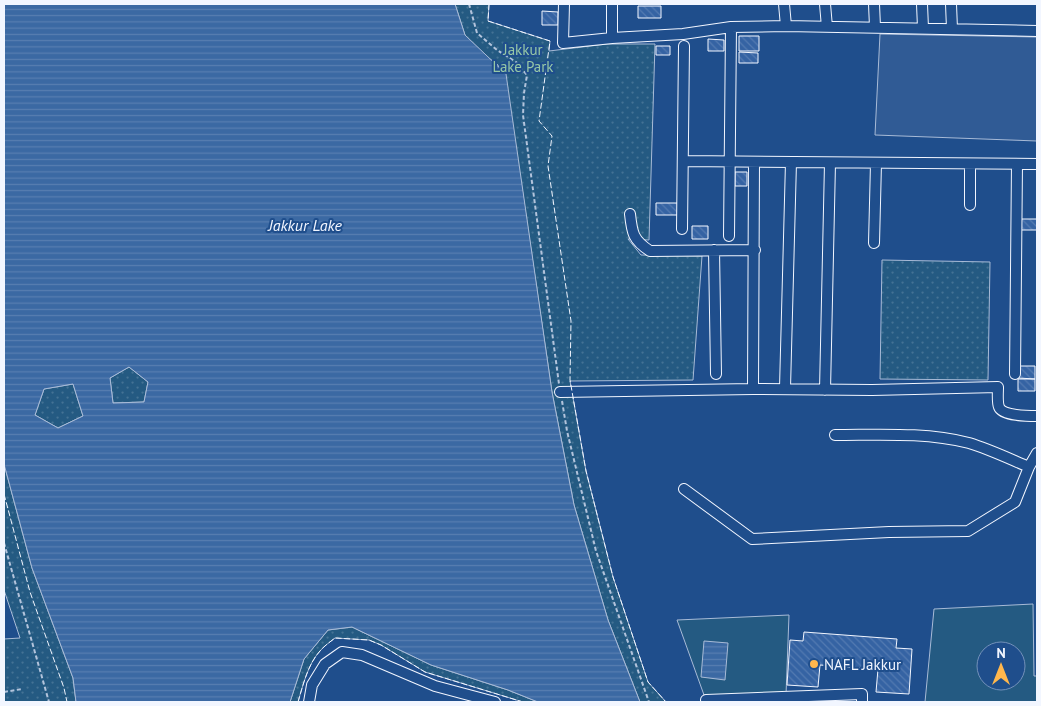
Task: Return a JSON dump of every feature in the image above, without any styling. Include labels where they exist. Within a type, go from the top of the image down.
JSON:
[{"type":"street","points":[[564,4],[563,43],[683,34],[731,27],[786,26],[1037,30]]},
{"type":"street","points":[[612,4],[612,38]]},
{"type":"street","points":[[784,4],[786,26]]},
{"type":"street","points":[[826,4],[827,27]]},
{"type":"street","points":[[874,4],[875,28]]},
{"type":"street","points":[[922,4],[923,28]]},
{"type":"street","points":[[951,4],[952,29]]},
{"type":"street","points":[[729,236],[731,27]]},
{"type":"street","points":[[682,229],[684,46]]},
{"type":"street","points":[[683,162],[1037,164]]},
{"type":"street","points":[[753,389],[754,162]]},
{"type":"street","points":[[785,388],[791,162]]},
{"type":"street","points":[[825,390],[830,162]]},
{"type":"street","points":[[874,243],[876,163]]},
{"type":"street","points":[[970,164],[970,206]]},
{"type":"street","points":[[1015,374],[1017,164]]},
{"type":"street","points":[[630,214],[632,231],[638,243],[650,251],[754,250]]},
{"type":"street","points":[[714,250],[716,374]]},
{"type":"street","points":[[560,392],[785,388],[872,390],[998,387],[999,407],[1002,412],[1037,416]]},
{"type":"street","points":[[835,435],[917,435],[942,438],[970,444],[1029,467]]},
{"type":"street","points":[[684,489],[752,540],[889,532],[968,531],[1016,502],[1029,467],[1037,453]]},
{"type":"street","points":[[309,702],[312,685],[325,664],[342,652],[362,655],[435,686],[495,702]]},
{"type":"street","points":[[706,700],[862,694],[862,702]]},
{"type":"path","points":[[469,4],[477,33],[496,50],[516,62],[527,75],[523,115],[560,392],[567,431],[596,551],[649,702]]},
{"type":"path","points":[[4,543],[49,702]]},
{"type":"path","points":[[4,692],[22,690]]},
{"type":"green space","name":"Jakkur Lake Park","points":[[455,4],[489,4],[488,21],[550,41],[549,51],[607,44],[655,44],[649,240],[628,239],[641,255],[702,256],[693,380],[570,381],[586,471],[613,577],[648,682],[666,702],[640,702],[608,620],[574,505],[552,392],[515,141],[498,65],[465,35]]},
{"type":"green space","points":[[882,260],[990,262],[988,380],[880,379]]},
{"type":"green space","points":[[129,367],[148,382],[144,402],[113,403],[110,378]]},
{"type":"green space","points":[[73,384],[83,416],[58,428],[35,415],[44,389]]},
{"type":"green space","points":[[4,464],[32,568],[73,678],[76,702],[4,702],[4,639],[20,638],[4,590]]},
{"type":"green space","points":[[1033,604],[1034,676],[1037,676],[1037,702],[925,702],[934,609]]},
{"type":"green space","points":[[789,615],[786,695],[704,695],[677,620]]},
{"type":"green space","points":[[352,627],[431,665],[508,690],[538,702],[523,702],[425,672],[381,645],[369,640],[335,638],[322,649],[312,662],[298,702],[290,702],[304,659],[328,630]]},
{"type":"shaded area","points":[[880,34],[1037,37],[1037,141],[875,135]]},
{"type":"water","name":"Jakkur Lake","points":[[4,4],[455,4],[465,35],[506,74],[552,392],[574,505],[608,620],[640,702],[538,702],[508,690],[431,665],[352,627],[328,630],[304,659],[290,702],[76,702],[73,678],[32,568],[4,464]],"holes":[[[129,367],[148,382],[144,402],[113,403],[110,378]],[[73,384],[83,416],[58,428],[35,415],[44,389]]]},
{"type":"water","points":[[704,641],[728,643],[725,680],[701,677]]},
{"type":"building","points":[[638,6],[661,6],[661,18],[638,18]]},
{"type":"building","points":[[542,11],[558,12],[558,25],[542,25]]},
{"type":"building","points":[[739,36],[759,36],[759,51],[739,51]]},
{"type":"building","points":[[708,39],[724,40],[724,51],[708,51]]},
{"type":"building","points":[[656,46],[670,46],[670,55],[656,55]]},
{"type":"building","points":[[739,52],[758,53],[758,63],[739,63]]},
{"type":"building","points":[[735,172],[747,172],[747,186],[735,186]]},
{"type":"building","points":[[656,203],[679,203],[679,215],[656,215]]},
{"type":"building","points":[[1021,219],[1037,219],[1037,230],[1021,230]]},
{"type":"building","points":[[692,226],[708,226],[708,239],[692,239]]},
{"type":"building","points":[[1018,366],[1035,366],[1035,379],[1018,378]]},
{"type":"building","points":[[1018,379],[1035,379],[1035,391],[1018,391]]},
{"type":"building","points":[[804,632],[897,639],[896,648],[912,649],[909,694],[876,692],[878,669],[820,665],[818,687],[787,685],[790,640],[803,641]]},
{"type":"fence","points":[[489,4],[488,21],[550,41],[539,121],[552,136],[548,166],[571,321],[570,380],[586,471],[613,577],[648,682],[666,702]]},
{"type":"fence","points":[[4,494],[30,592],[64,688],[67,702]]},
{"type":"fence","points":[[298,702],[312,662],[322,649],[335,638],[369,640],[381,645],[425,672],[523,702]]},
{"type":"place","name":"NAFL Jakkur","points":[[814,664]]}]
